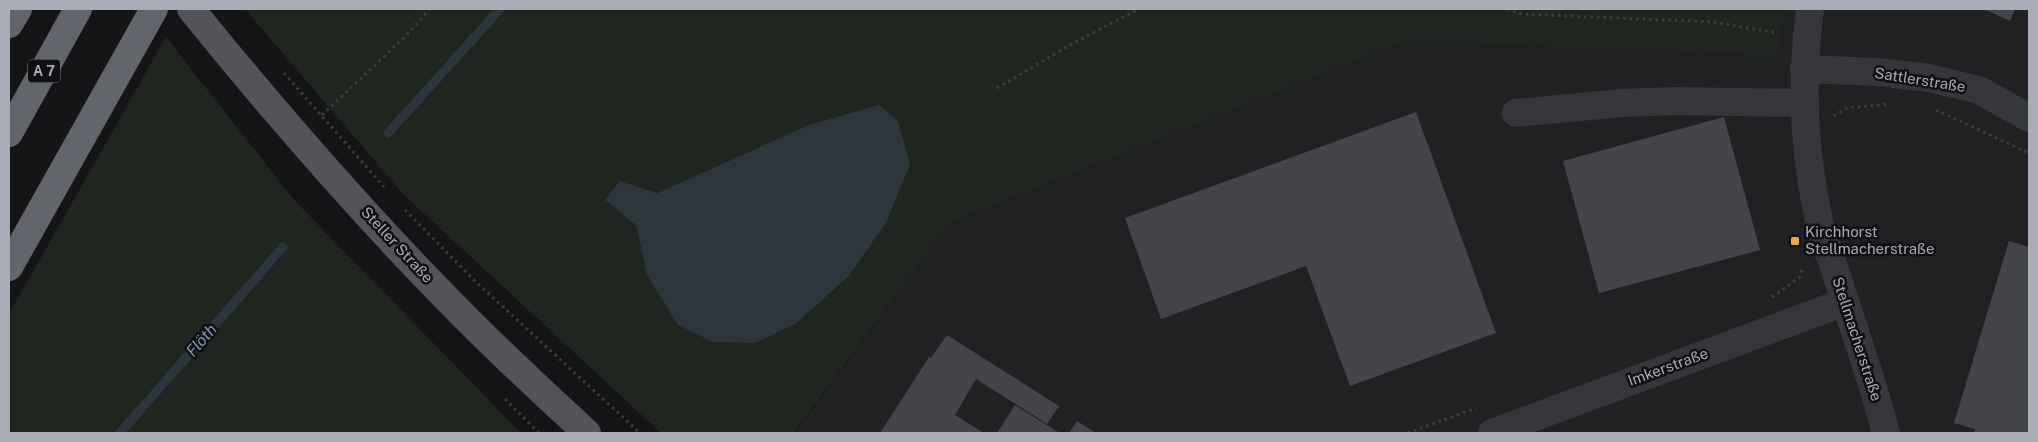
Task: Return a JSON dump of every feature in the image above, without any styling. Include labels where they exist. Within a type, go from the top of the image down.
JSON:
[{"type":"highway","points":[[9,24],[18,9]]},
{"type":"highway","name":"A 7","points":[[9,133],[78,9]]},
{"type":"highway","points":[[9,267],[154,9]]},
{"type":"main road","name":"Steller Straße","points":[[191,9],[322,163],[401,251],[487,339],[586,433]]},
{"type":"street","name":"Stellmacherstraße","points":[[1810,9],[1806,36],[1816,69],[1803,103],[1807,152],[1818,217],[1874,387],[1886,433]]},
{"type":"street","name":"Sattlerstraße","points":[[1816,69],[1878,72],[1920,77],[1962,86],[1978,90],[2029,118]]},
{"type":"street","points":[[1516,113],[1622,103],[1676,101],[1803,103]]},
{"type":"street","name":"Imkerstraße","points":[[1492,433],[1845,302]]},
{"type":"path","points":[[322,115],[407,35],[429,9]]},
{"type":"path","points":[[997,88],[1070,45],[1139,9]]},
{"type":"path","points":[[1507,9],[1521,14],[1713,22],[1806,36]]},
{"type":"path","points":[[1816,69],[1831,118],[1848,108],[1897,103]]},
{"type":"path","points":[[282,71],[389,193]]},
{"type":"path","points":[[1932,109],[2029,153]]},
{"type":"path","points":[[402,207],[476,282],[640,433]]},
{"type":"path","points":[[1768,301],[1799,278],[1804,266]]},
{"type":"path","points":[[1408,433],[1478,407]]},
{"type":"shaded area","points":[[245,9],[1786,9],[1778,56],[1407,41],[950,223],[794,433],[661,433],[403,194]],"holes":[[[806,126],[910,165],[886,223],[849,276],[797,323],[647,275],[636,225],[620,181],[656,193]]]},
{"type":"shaded area","points":[[1786,9],[2029,9],[2029,433],[795,433],[950,223],[1407,41],[1778,56]]},
{"type":"shaded area","points":[[166,37],[295,201],[521,433],[9,433],[9,314]]},
{"type":"shaded area","points":[[879,105],[898,121],[910,165],[886,223],[849,276],[797,323],[755,343],[713,342],[678,325],[647,275],[636,225],[605,200],[620,181],[657,193],[806,126]]},
{"type":"building","points":[[1984,9],[2015,9],[2010,21]]},
{"type":"building","points":[[1416,112],[1496,333],[1350,386],[1306,266],[1161,319],[1125,218]]},
{"type":"building","points":[[1724,117],[1760,250],[1599,293],[1563,161]]},
{"type":"building","points":[[2009,241],[2029,247],[2029,433],[1974,433],[1975,429],[1954,423]]},
{"type":"building","points":[[947,335],[1059,406],[1047,424],[976,379],[955,415],[984,433],[880,433],[929,357],[931,358]]},
{"type":"building","points":[[1015,405],[1058,432],[997,433]]},
{"type":"building","points":[[1077,421],[1096,433],[1069,433]]},
{"type":"waterway","name":"Flöth","points":[[388,133],[500,9]]},
{"type":"waterway","name":"Flöth","points":[[120,433],[283,247]]},
{"type":"place","name":"Kirchhorst Stellmacherstraße","points":[[1795,241]]}]
